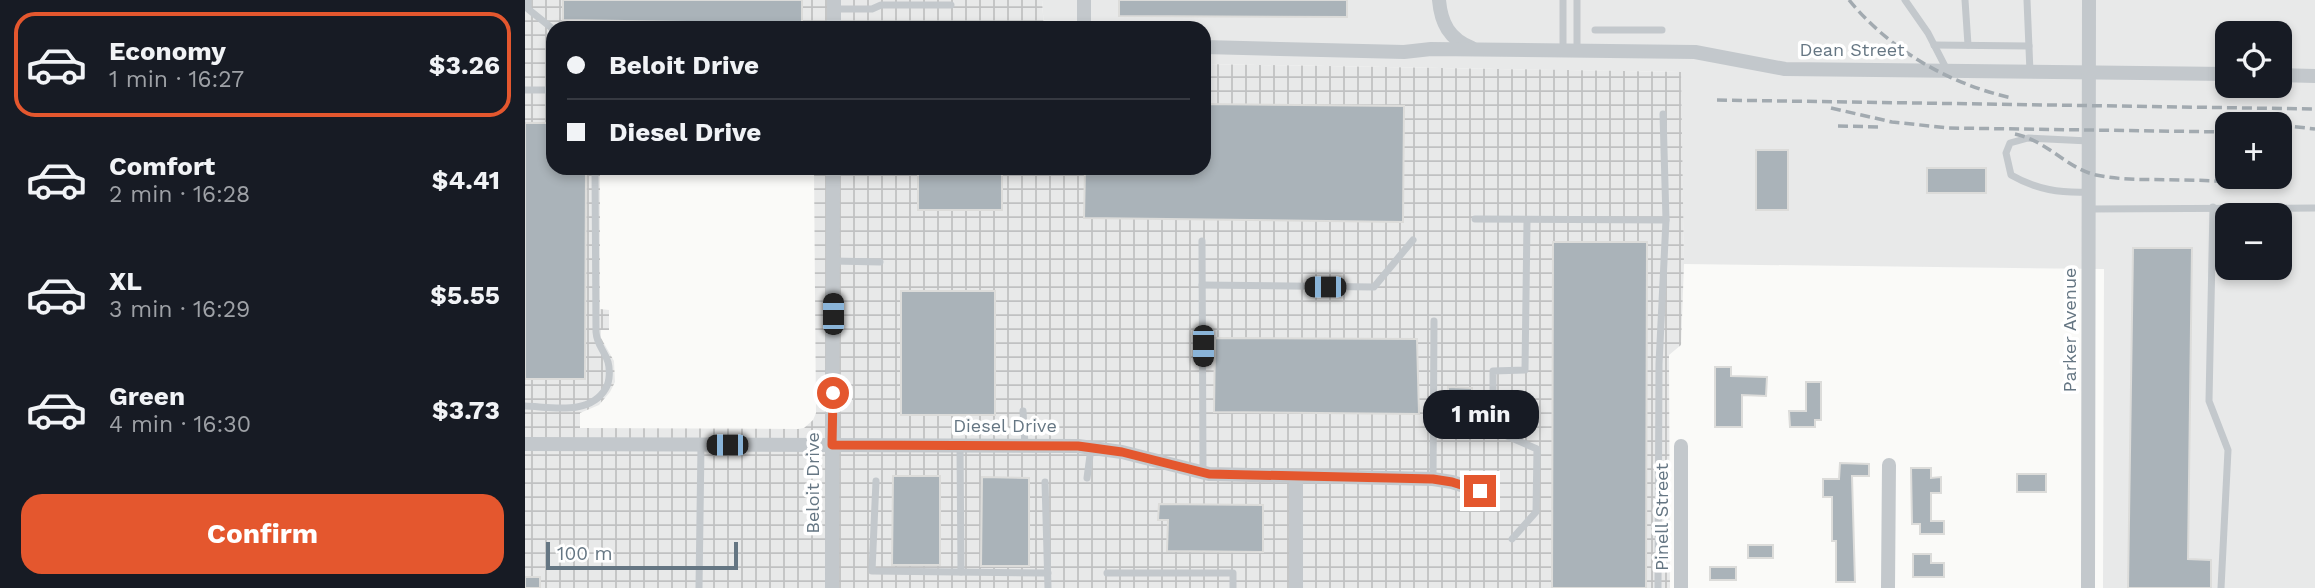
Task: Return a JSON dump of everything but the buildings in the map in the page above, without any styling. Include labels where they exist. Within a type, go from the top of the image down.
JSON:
[{"type":"street","points":[[1084,0],[1084,21]]},
{"type":"street","points":[[1439,0],[1440,16],[1446,29],[1456,39],[1477,49]]},
{"type":"street","name":"Parker Avenue","points":[[2088,588],[2089,0]]},
{"type":"street","name":"Dean Street","points":[[1211,47],[1404,52],[1431,49],[1695,52],[1785,69],[2215,74]]},
{"type":"street","points":[[2292,75],[2315,76]]},
{"type":"street","name":"Beloit Drive","points":[[832,588],[833,175]]},
{"type":"street","name":"Diesel Drive","points":[[525,444],[1091,447],[1122,452],[1203,473],[1433,479],[1480,491]]},
{"type":"street","name":"Pinell Street","points":[[1681,446],[1681,588]]},
{"type":"street","points":[[1888,588],[1889,465]]},
{"type":"street","points":[[1296,477],[1296,588]]},
{"type":"lane","points":[[528,0],[528,9],[546,23]]},
{"type":"lane","points":[[1563,0],[1570,51]]},
{"type":"lane","points":[[1570,51],[1577,0]]},
{"type":"lane","points":[[1905,0],[1948,70]]},
{"type":"lane","points":[[1965,0],[1968,45]]},
{"type":"lane","points":[[2027,0],[2031,72]]},
{"type":"lane","points":[[834,5],[872,9],[881,5],[951,5]]},
{"type":"lane","points":[[1595,30],[1662,30]]},
{"type":"lane","points":[[1934,45],[2029,46]]},
{"type":"lane","points":[[525,90],[546,90]]},
{"type":"lane","points":[[1658,588],[1659,365],[1667,220],[1663,114]]},
{"type":"lane","points":[[2089,141],[2028,138],[2010,142],[2006,153],[2011,174],[2029,186],[2045,191],[2089,192]]},
{"type":"lane","points":[[525,406],[586,405],[600,397],[608,384],[608,362],[597,343],[596,332],[595,175]]},
{"type":"lane","points":[[2213,207],[2209,401],[2228,450],[2221,588]]},
{"type":"lane","points":[[2089,209],[2315,208]]},
{"type":"lane","points":[[1475,219],[1667,220]]},
{"type":"lane","points":[[1512,539],[1537,512],[1537,449],[1493,430],[1493,371],[1525,370],[1527,221]]},
{"type":"lane","points":[[1202,285],[1374,287],[1413,240]]},
{"type":"lane","points":[[1202,241],[1203,473]]},
{"type":"lane","points":[[833,261],[880,262]]},
{"type":"lane","points":[[1433,479],[1434,321]]},
{"type":"lane","points":[[1023,411],[1025,445]]},
{"type":"lane","points":[[699,588],[701,445]]},
{"type":"lane","points":[[960,445],[961,572]]},
{"type":"lane","points":[[1087,478],[1091,447]]},
{"type":"lane","points":[[876,481],[873,571],[1048,573]]},
{"type":"lane","points":[[1045,482],[1048,588]]},
{"type":"lane","points":[[1107,573],[1233,573],[1233,588]]},
{"type":"shaded area","points":[[525,0],[1042,0],[1044,21],[546,21],[546,175],[600,175],[600,309],[609,310],[609,330],[601,330],[601,338],[614,361],[615,382],[599,405],[580,413],[580,428],[798,429],[804,428],[813,420],[816,413],[814,175],[1211,175],[1211,64],[1681,72],[1684,264],[1681,345],[1669,355],[1670,588],[525,588]]},
{"type":"shaded area","points":[[1042,0],[2315,0],[2315,588],[2103,588],[2104,269],[1684,264],[1680,72],[1211,64],[1211,21],[1044,21]]},
{"type":"railway","points":[[1849,0],[1883,34],[1922,62],[1966,84],[2012,98]]},
{"type":"railway","points":[[1717,100],[2315,109]]},
{"type":"railway","points":[[1831,108],[1892,122],[1949,128],[2215,132]]},
{"type":"railway","points":[[1838,126],[1883,127]]},
{"type":"railway","points":[[2292,126],[2315,129]]},
{"type":"railway","points":[[2015,134],[2037,142],[2075,167],[2096,175],[2128,179],[2215,181]]},
{"type":"route","points":[[833,393],[832,445],[1078,446],[1122,452],[1188,471],[1209,474],[1433,479],[1480,491]]}]
